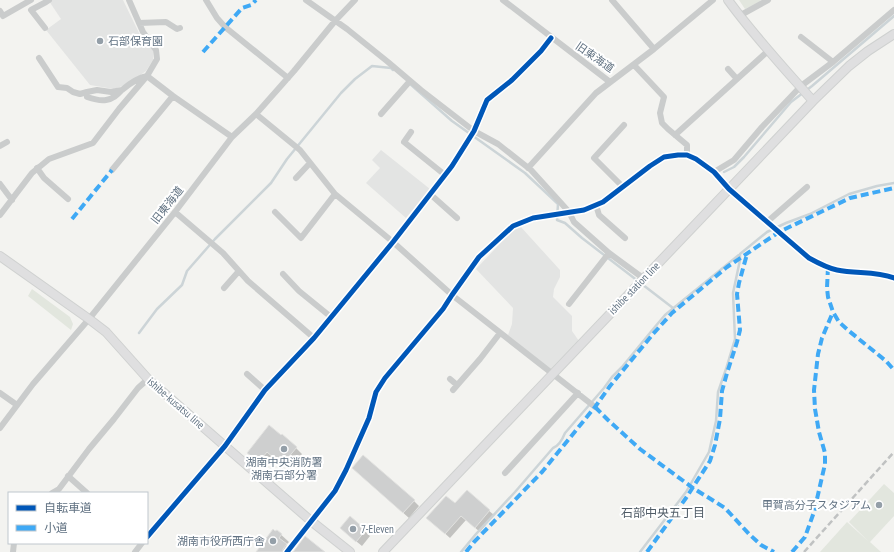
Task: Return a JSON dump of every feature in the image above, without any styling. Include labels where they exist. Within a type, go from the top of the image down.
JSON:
[{"type":"main road","points":[[728,0],[739,16],[768,51],[813,101]]},
{"type":"main road","name":"ishibe station line","points":[[383,552],[813,101],[849,66],[868,51],[894,34]]},
{"type":"main road","name":"ishibe-kusatsu line","points":[[0,256],[89,318],[106,332],[148,380],[311,521],[350,552]]},
{"type":"street","points":[[0,11],[3,16],[31,0]]},
{"type":"street","points":[[45,28],[31,10],[49,0]]},
{"type":"street","points":[[0,215],[32,172],[37,168],[49,159],[93,143],[147,76],[157,59],[156,50],[143,32],[129,0]]},
{"type":"street","points":[[206,0],[217,18],[225,27],[288,78]]},
{"type":"street","points":[[306,0],[347,29],[421,90],[474,131],[498,144],[528,168],[569,212],[574,222],[609,253],[644,278]]},
{"type":"street","name":"旧東海道","points":[[0,428],[33,384],[175,212],[232,136],[256,114],[335,21],[355,0]]},
{"type":"street","name":"旧東海道","points":[[503,0],[610,82],[634,65],[713,0]]},
{"type":"street","points":[[612,0],[654,49]]},
{"type":"street","points":[[739,16],[768,0]]},
{"type":"street","points":[[714,172],[734,160],[800,86],[833,62],[894,10]]},
{"type":"street","points":[[139,24],[166,22],[177,29],[180,28]]},
{"type":"street","points":[[801,36],[833,62]]},
{"type":"street","points":[[148,535],[225,446],[265,390],[314,338],[393,242],[452,166],[474,131],[487,100],[512,80],[541,51],[551,38]]},
{"type":"street","points":[[675,135],[768,51]]},
{"type":"street","points":[[39,58],[58,87],[68,88],[73,92],[80,94],[97,90],[111,92],[122,90]]},
{"type":"street","points":[[634,65],[664,97],[660,113],[662,123],[687,145],[687,155]]},
{"type":"street","points":[[728,69],[737,79]]},
{"type":"street","points":[[87,97],[95,100],[107,100],[116,97],[122,90],[140,77],[147,76],[173,96],[232,136]]},
{"type":"street","points":[[381,114],[410,81]]},
{"type":"street","points":[[528,168],[596,93],[610,82]]},
{"type":"street","points":[[112,170],[173,96]]},
{"type":"street","points":[[256,114],[300,150],[334,194],[393,242],[452,295],[595,407]]},
{"type":"street","points":[[623,188],[594,158],[624,125]]},
{"type":"street","points":[[411,132],[404,142],[445,175]]},
{"type":"street","points":[[0,146],[7,142]]},
{"type":"street","points":[[287,552],[335,491],[369,418],[376,392],[385,378],[443,309],[480,257],[513,226],[533,218],[584,210],[603,202],[664,157],[687,155],[696,159],[714,172],[729,189],[808,258],[821,265],[837,270],[871,273],[894,278]]},
{"type":"street","points":[[296,178],[310,163]]},
{"type":"street","points":[[37,168],[44,178],[68,199]]},
{"type":"street","points":[[0,184],[12,200]]},
{"type":"street","points":[[767,222],[807,187]]},
{"type":"street","points":[[275,212],[301,238],[334,194]]},
{"type":"street","points":[[430,194],[457,218]]},
{"type":"street","points":[[596,205],[599,215],[625,238]]},
{"type":"street","points":[[175,212],[223,253],[248,281],[314,338]]},
{"type":"street","points":[[569,304],[609,253]]},
{"type":"street","points":[[224,288],[239,271]]},
{"type":"street","points":[[283,274],[299,291],[331,317]]},
{"type":"street","points":[[450,379],[455,388],[500,333]]},
{"type":"street","points":[[247,374],[265,390]]},
{"type":"street","points":[[54,492],[59,489],[138,388],[148,380]]},
{"type":"street","points":[[0,393],[17,405]]},
{"type":"street","points":[[504,473],[578,393]]},
{"type":"street","points":[[68,476],[86,492]]},
{"type":"street","points":[[135,552],[141,544]]},
{"type":"shaded area","name":"石部保育園","points":[[123,0],[139,33],[153,49],[153,60],[146,71],[128,84],[114,89],[90,85],[46,30],[61,19],[49,1]]},
{"type":"shaded area","points":[[739,0],[760,0],[761,1],[745,9]]},
{"type":"shaded area","points":[[381,150],[430,189],[406,218],[366,183],[380,168],[372,160]]},
{"type":"shaded area","points":[[520,226],[560,270],[560,277],[554,289],[553,297],[572,316],[572,331],[579,341],[551,370],[508,335],[512,324],[513,308],[476,269],[511,232]]},
{"type":"shaded area","points":[[32,289],[70,317],[73,324],[71,330],[28,296]]},
{"type":"shaded area","points":[[884,484],[894,493],[894,516],[870,542],[881,552],[820,552],[847,522],[868,541],[849,522]]},
{"type":"building","points":[[269,425],[297,447],[282,465],[267,452],[259,462],[247,453]]},
{"type":"building","points":[[363,455],[415,500],[403,513],[352,468]]},
{"type":"building","points":[[467,490],[490,510],[475,528],[461,516],[445,534],[426,518],[446,496],[455,503]]},
{"type":"building","name":"7-Eleven","points":[[350,516],[366,530],[356,542],[340,528]]},
{"type":"building","name":"湖南市役所西庁舎","points":[[273,529],[282,534],[279,538],[287,544],[283,549],[283,552],[256,552]]},
{"type":"building","points":[[305,536],[325,552],[293,552]]},
{"type":"waterway","points":[[724,172],[734,167],[744,157],[791,102],[894,16]]},
{"type":"waterway","points":[[139,333],[157,309],[182,285],[187,271],[215,239],[271,183],[287,159],[341,93],[355,79],[372,66],[391,68],[393,70]]},
{"type":"waterway","points":[[409,83],[452,121],[525,173],[558,204],[557,220],[565,223],[582,238],[673,308]]},
{"type":"waterway","points":[[461,552],[553,448],[559,444],[565,433],[665,315],[767,232],[810,214],[849,194],[894,183]]},
{"type":"waterway","points":[[640,552],[686,492],[709,452],[716,421],[718,392],[735,339],[733,293],[740,254]]},
{"type":"railway","points":[[804,552],[894,452]]},
{"type":"marked path","points":[[203,52],[242,8],[251,5],[256,0]]},
{"type":"marked path","points":[[72,219],[112,170]]},
{"type":"marked path","points":[[466,552],[542,472],[595,407],[610,386],[672,313],[727,267],[779,232],[850,198],[894,188]]},
{"type":"marked path","points":[[647,552],[686,498],[710,461],[720,419],[722,391],[740,330],[737,294],[747,254]]},
{"type":"marked path","points":[[828,267],[828,297],[833,312],[839,322],[886,361],[894,370]]},
{"type":"marked path","points":[[792,552],[805,537],[814,512],[825,464],[825,453],[815,409],[814,390],[818,354],[822,338],[833,312]]},
{"type":"marked path","points":[[595,407],[640,449],[693,488],[725,508],[761,545],[774,552]]},
{"type":"cycle path","points":[[148,536],[225,446],[265,390],[314,338],[393,242],[452,166],[474,131],[487,100],[512,80],[541,51],[551,38]]},
{"type":"cycle path","points":[[287,552],[335,491],[369,418],[376,392],[385,378],[443,309],[479,257],[513,226],[533,218],[584,210],[603,202],[664,157],[687,155],[696,159],[714,172],[729,189],[809,258],[816,262],[837,270],[873,273],[894,278]]},
{"type":"place","name":"石部保育園","points":[[100,41]]},
{"type":"place","name":"湖南中央消防署 湖南石部分署","points":[[284,449]]},
{"type":"place","name":"甲賀高分子スタジアム","points":[[879,505]]},
{"type":"place","name":"7-Eleven","points":[[353,529]]},
{"type":"place","name":"湖南市役所西庁舎","points":[[273,541]]},
{"type":"district","name":"石部中央五丁目","points":[[663,512]]}]
